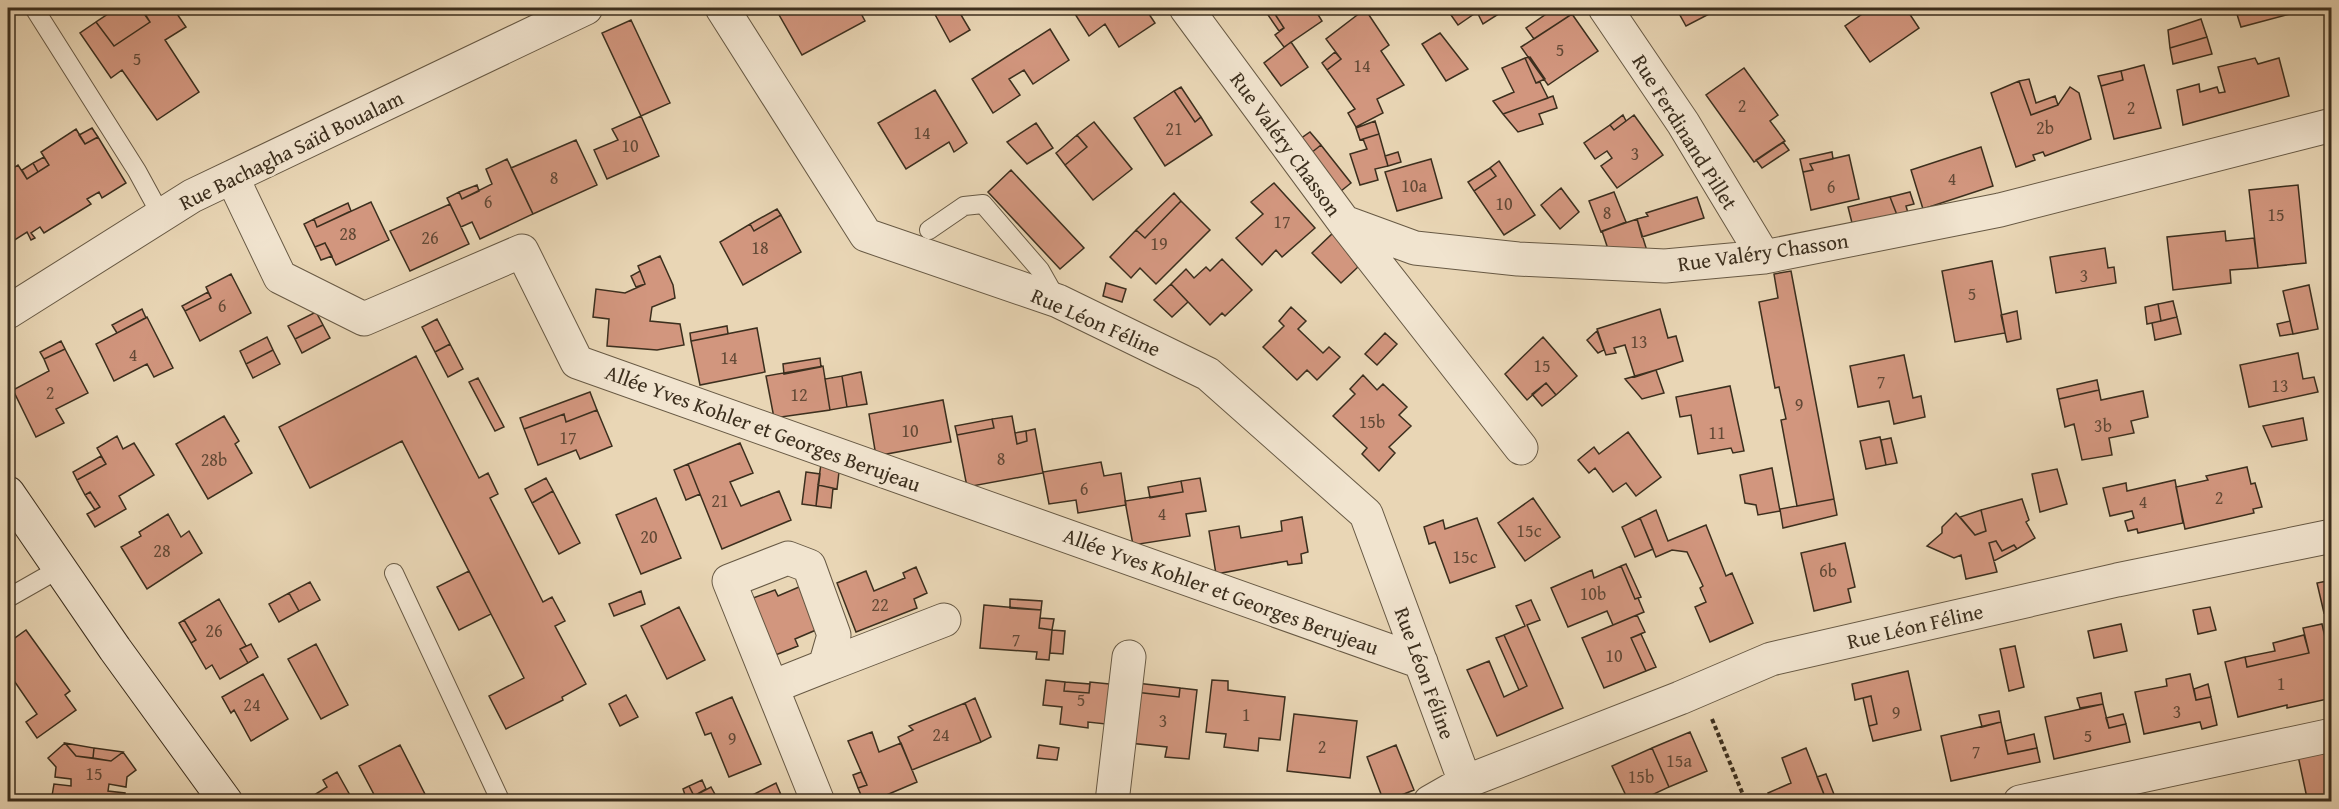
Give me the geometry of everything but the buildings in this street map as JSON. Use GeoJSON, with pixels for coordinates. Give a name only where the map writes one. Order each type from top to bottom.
{"type":"FeatureCollection","features":[{"type":"Feature","properties":{"kind":"street","name":"Rue Bachagha Saïd Boualam"},"geometry":{"type":"LineString","coordinates":[[8,312],[192,196],[586,8]]}},
{"type":"Feature","properties":{"kind":"street","name":"Rue Léon Féline"},"geometry":{"type":"LineString","coordinates":[[722,8],[866,235],[1058,301],[1208,374],[1366,514],[1465,782],[1700,690],[1771,659],[2117,580],[2331,536]]}},
{"type":"Feature","properties":{"kind":"street","name":"Rue Valéry Chasson"},"geometry":{"type":"LineString","coordinates":[[1186,8],[1344,222],[1415,248],[1518,259],[1665,266],[1764,256],[2000,210],[2331,125]]}},
{"type":"Feature","properties":{"kind":"street","name":"Rue Ferdinand Pillet"},"geometry":{"type":"LineString","coordinates":[[1605,8],[1683,123],[1764,256]]}},
{"type":"Feature","properties":{"kind":"street","name":"Allée Yves Kohler et Georges Berujeau"},"geometry":{"type":"LineString","coordinates":[[232,177],[280,277],[364,320],[522,251],[577,362],[1421,662]]}},
{"type":"Feature","properties":{"kind":"street"},"geometry":{"type":"LineString","coordinates":[[1344,222],[1521,448]]}},
{"type":"Feature","properties":{"kind":"street"},"geometry":{"type":"LineString","coordinates":[[8,493],[226,801]]}},
{"type":"Feature","properties":{"kind":"street"},"geometry":{"type":"LineString","coordinates":[[818,801],[729,581],[788,558],[809,566],[834,635],[825,666]]}},
{"type":"Feature","properties":{"kind":"street"},"geometry":{"type":"LineString","coordinates":[[772,687],[944,620]]}},
{"type":"Feature","properties":{"kind":"street"},"geometry":{"type":"LineString","coordinates":[[1112,801],[1129,657]]}},
{"type":"Feature","properties":{"kind":"street"},"geometry":{"type":"LineString","coordinates":[[2020,801],[2331,735]]}},
{"type":"Feature","properties":{"kind":"street"},"geometry":{"type":"LineString","coordinates":[[1430,801],[1465,782]]}},
{"type":"Feature","properties":{"kind":"lane"},"geometry":{"type":"LineString","coordinates":[[34,8],[137,171],[161,215]]}},
{"type":"Feature","properties":{"kind":"lane"},"geometry":{"type":"LineString","coordinates":[[929,230],[964,206],[983,204],[1040,270],[1058,301]]}},
{"type":"Feature","properties":{"kind":"lane"},"geometry":{"type":"LineString","coordinates":[[8,598],[60,569]]}},
{"type":"Feature","properties":{"kind":"lane"},"geometry":{"type":"LineString","coordinates":[[394,573],[501,801]]}},
{"type":"Feature","properties":{"kind":"path"},"geometry":{"type":"LineString","coordinates":[[1700,690],[1746,801]]}}]}
